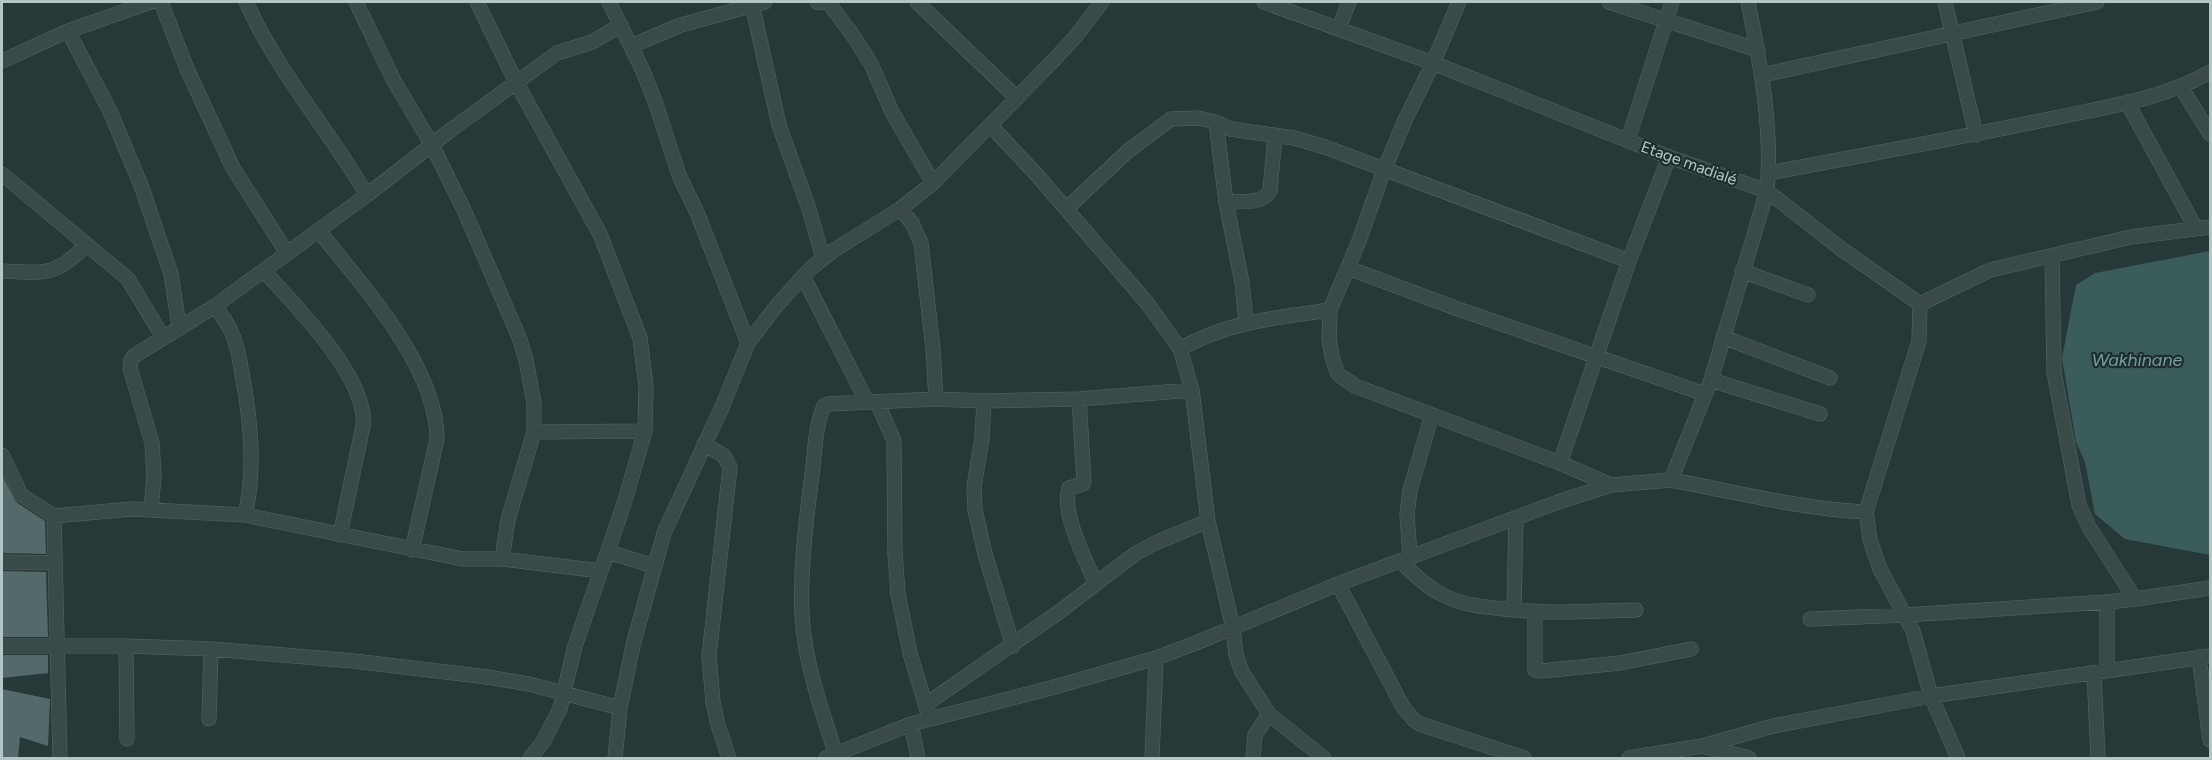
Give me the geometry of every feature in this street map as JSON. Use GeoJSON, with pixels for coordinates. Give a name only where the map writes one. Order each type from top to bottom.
{"type":"FeatureCollection","features":[{"type":"Feature","properties":{"kind":"street"},"geometry":{"type":"LineString","coordinates":[[2,60],[68,31],[151,2]]}},
{"type":"Feature","properties":{"kind":"street"},"geometry":{"type":"LineString","coordinates":[[161,2],[187,69],[233,168],[287,253]]}},
{"type":"Feature","properties":{"kind":"street"},"geometry":{"type":"LineString","coordinates":[[246,2],[273,53],[367,195]]}},
{"type":"Feature","properties":{"kind":"street"},"geometry":{"type":"LineString","coordinates":[[356,2],[394,81],[432,146],[464,210],[519,337],[526,360],[534,403],[534,432],[510,510],[502,559]]}},
{"type":"Feature","properties":{"kind":"street"},"geometry":{"type":"LineString","coordinates":[[477,2],[516,82],[590,215],[627,301],[640,338],[646,386],[645,431],[602,571],[575,646],[565,692],[553,723],[543,742],[530,759]]}},
{"type":"Feature","properties":{"kind":"street"},"geometry":{"type":"LineString","coordinates":[[609,2],[632,45],[656,104],[679,175],[698,215],[748,344]]}},
{"type":"Feature","properties":{"kind":"street"},"geometry":{"type":"LineString","coordinates":[[817,2],[831,6],[854,37],[871,64],[892,112],[933,183]]}},
{"type":"Feature","properties":{"kind":"street"},"geometry":{"type":"LineString","coordinates":[[917,2],[1017,98]]}},
{"type":"Feature","properties":{"kind":"street"},"geometry":{"type":"LineString","coordinates":[[615,759],[620,708],[633,645],[664,533],[748,344],[763,322],[803,276],[823,258],[900,209],[933,183],[991,126],[1076,36],[1102,2]]}},
{"type":"Feature","properties":{"kind":"street","name":"Etage madialé"},"geometry":{"type":"LineString","coordinates":[[1264,2],[1433,63],[1669,157],[1767,191],[1840,248],[1920,304]]}},
{"type":"Feature","properties":{"kind":"street"},"geometry":{"type":"LineString","coordinates":[[1339,28],[1348,2]]}},
{"type":"Feature","properties":{"kind":"street"},"geometry":{"type":"LineString","coordinates":[[1459,2],[1384,170],[1330,310],[1329,339],[1332,357],[1338,374],[1355,386],[1560,463],[1611,485]]}},
{"type":"Feature","properties":{"kind":"street"},"geometry":{"type":"LineString","coordinates":[[1609,2],[1758,50]]}},
{"type":"Feature","properties":{"kind":"street"},"geometry":{"type":"LineString","coordinates":[[1628,140],[1672,2]]}},
{"type":"Feature","properties":{"kind":"street"},"geometry":{"type":"LineString","coordinates":[[1671,480],[1711,380],[1767,191],[1762,75],[1748,2]]}},
{"type":"Feature","properties":{"kind":"street"},"geometry":{"type":"LineString","coordinates":[[1945,2],[1950,33],[1976,135]]}},
{"type":"Feature","properties":{"kind":"street"},"geometry":{"type":"LineString","coordinates":[[1762,75],[1950,33],[2046,7],[2097,2]]}},
{"type":"Feature","properties":{"kind":"street"},"geometry":{"type":"LineString","coordinates":[[632,45],[681,26],[759,3],[779,124],[809,209],[823,258]]}},
{"type":"Feature","properties":{"kind":"street"},"geometry":{"type":"LineString","coordinates":[[151,509],[154,476],[152,443],[130,363],[134,356],[179,326],[215,306],[264,271],[557,52],[592,42],[621,25]]}},
{"type":"Feature","properties":{"kind":"street"},"geometry":{"type":"LineString","coordinates":[[68,31],[110,111],[142,188],[171,274],[179,326]]}},
{"type":"Feature","properties":{"kind":"street"},"geometry":{"type":"LineString","coordinates":[[1768,173],[1976,135],[2127,102],[2181,87],[2211,72]]}},
{"type":"Feature","properties":{"kind":"street"},"geometry":{"type":"LineString","coordinates":[[2181,87],[2211,134]]}},
{"type":"Feature","properties":{"kind":"street"},"geometry":{"type":"LineString","coordinates":[[2127,102],[2195,227]]}},
{"type":"Feature","properties":{"kind":"street"},"geometry":{"type":"LineString","coordinates":[[1066,208],[1128,151],[1165,122],[1185,117],[1216,122],[1230,129],[1294,138],[1324,147],[1629,261]]}},
{"type":"Feature","properties":{"kind":"street"},"geometry":{"type":"LineString","coordinates":[[1216,122],[1226,202],[1242,283],[1246,322]]}},
{"type":"Feature","properties":{"kind":"street"},"geometry":{"type":"LineString","coordinates":[[991,126],[1066,208],[1148,304],[1180,349],[1192,390],[1208,521],[1233,628],[1236,655],[1242,672],[1269,714],[1324,759]]}},
{"type":"Feature","properties":{"kind":"street"},"geometry":{"type":"LineString","coordinates":[[1226,202],[1257,201],[1270,191],[1275,135]]}},
{"type":"Feature","properties":{"kind":"street"},"geometry":{"type":"LineString","coordinates":[[1560,463],[1629,261],[1669,157]]}},
{"type":"Feature","properties":{"kind":"street"},"geometry":{"type":"LineString","coordinates":[[2,174],[128,279],[163,337]]}},
{"type":"Feature","properties":{"kind":"street"},"geometry":{"type":"LineString","coordinates":[[900,209],[912,223],[921,243],[936,399]]}},
{"type":"Feature","properties":{"kind":"street"},"geometry":{"type":"LineString","coordinates":[[1958,759],[1931,696],[1913,631],[1880,568],[1870,540],[1866,512],[1919,340],[1920,304],[1990,270],[2131,237],[2211,226]]}},
{"type":"Feature","properties":{"kind":"street"},"geometry":{"type":"LineString","coordinates":[[318,230],[399,336],[424,381],[437,422],[437,439],[412,550]]}},
{"type":"Feature","properties":{"kind":"street"},"geometry":{"type":"LineString","coordinates":[[2,271],[42,273],[52,270],[74,258],[86,245]]}},
{"type":"Feature","properties":{"kind":"street"},"geometry":{"type":"LineString","coordinates":[[2052,257],[2054,372],[2079,505],[2089,527],[2135,599]]}},
{"type":"Feature","properties":{"kind":"street"},"geometry":{"type":"LineString","coordinates":[[1348,268],[1458,309],[1705,394]]}},
{"type":"Feature","properties":{"kind":"street"},"geometry":{"type":"LineString","coordinates":[[264,271],[316,328],[348,375],[363,408],[363,426],[340,535]]}},
{"type":"Feature","properties":{"kind":"street"},"geometry":{"type":"LineString","coordinates":[[1742,271],[1808,295]]}},
{"type":"Feature","properties":{"kind":"street"},"geometry":{"type":"LineString","coordinates":[[803,276],[894,441],[895,553],[898,594],[910,653],[928,712]]}},
{"type":"Feature","properties":{"kind":"street"},"geometry":{"type":"LineString","coordinates":[[215,306],[231,330],[237,348],[248,409],[252,473],[245,515]]}},
{"type":"Feature","properties":{"kind":"street"},"geometry":{"type":"LineString","coordinates":[[1180,349],[1202,337],[1246,322],[1330,310]]}},
{"type":"Feature","properties":{"kind":"street"},"geometry":{"type":"LineString","coordinates":[[1723,337],[1830,378]]}},
{"type":"Feature","properties":{"kind":"street"},"geometry":{"type":"LineString","coordinates":[[1711,380],[1820,414]]}},
{"type":"Feature","properties":{"kind":"street"},"geometry":{"type":"LineString","coordinates":[[1192,390],[1079,399],[984,401],[936,399],[828,404],[822,411],[811,483],[803,560],[802,600],[805,642],[831,756],[911,724],[1136,554],[1155,543],[1208,521]]}},
{"type":"Feature","properties":{"kind":"street"},"geometry":{"type":"LineString","coordinates":[[1079,399],[1084,481],[1083,484],[1069,489],[1067,498],[1081,551],[1096,584]]}},
{"type":"Feature","properties":{"kind":"street"},"geometry":{"type":"LineString","coordinates":[[984,401],[982,438],[974,487],[975,510],[985,554],[1013,646]]}},
{"type":"Feature","properties":{"kind":"street"},"geometry":{"type":"LineString","coordinates":[[1432,415],[1410,490],[1407,514],[1405,559],[1422,582],[1456,601],[1485,608],[1535,613],[1636,610]]}},
{"type":"Feature","properties":{"kind":"street"},"geometry":{"type":"LineString","coordinates":[[534,432],[645,431]]}},
{"type":"Feature","properties":{"kind":"street"},"geometry":{"type":"LineString","coordinates":[[704,444],[724,456],[730,467],[709,656],[713,702],[729,759]]}},
{"type":"Feature","properties":{"kind":"street"},"geometry":{"type":"LineString","coordinates":[[2,455],[21,495],[54,516],[151,509],[245,515],[463,559],[502,559],[602,571]]}},
{"type":"Feature","properties":{"kind":"street"},"geometry":{"type":"LineString","coordinates":[[928,712],[1051,688],[1156,658],[1338,584],[1611,485],[1671,480],[1791,504],[1836,511],[1866,512]]}},
{"type":"Feature","properties":{"kind":"street"},"geometry":{"type":"LineString","coordinates":[[54,516],[60,759]]}},
{"type":"Feature","properties":{"kind":"street"},"geometry":{"type":"LineString","coordinates":[[1514,610],[1516,518]]}},
{"type":"Feature","properties":{"kind":"street"},"geometry":{"type":"LineString","coordinates":[[608,552],[654,566]]}},
{"type":"Feature","properties":{"kind":"street"},"geometry":{"type":"LineString","coordinates":[[2,562],[54,563]]}},
{"type":"Feature","properties":{"kind":"street"},"geometry":{"type":"LineString","coordinates":[[1338,584],[1403,707],[1414,720],[1438,731],[1524,759]]}},
{"type":"Feature","properties":{"kind":"street"},"geometry":{"type":"LineString","coordinates":[[1810,619],[2107,602],[2211,588]]}},
{"type":"Feature","properties":{"kind":"street"},"geometry":{"type":"LineString","coordinates":[[2098,759],[2100,672],[2107,602]]}},
{"type":"Feature","properties":{"kind":"street"},"geometry":{"type":"LineString","coordinates":[[1535,613],[1535,670],[1620,663],[1691,649]]}},
{"type":"Feature","properties":{"kind":"street"},"geometry":{"type":"LineString","coordinates":[[2,646],[211,649],[354,661],[487,676],[565,692],[620,708]]}},
{"type":"Feature","properties":{"kind":"street"},"geometry":{"type":"LineString","coordinates":[[126,646],[127,739]]}},
{"type":"Feature","properties":{"kind":"street"},"geometry":{"type":"LineString","coordinates":[[209,719],[211,649]]}},
{"type":"Feature","properties":{"kind":"street"},"geometry":{"type":"LineString","coordinates":[[1629,759],[1702,746],[1773,726],[1931,696],[2205,656],[2211,740]]}},
{"type":"Feature","properties":{"kind":"street"},"geometry":{"type":"LineString","coordinates":[[1152,759],[1156,658]]}},
{"type":"Feature","properties":{"kind":"street"},"geometry":{"type":"LineString","coordinates":[[1253,759],[1256,735],[1269,714]]}},
{"type":"Feature","properties":{"kind":"street"},"geometry":{"type":"LineString","coordinates":[[911,724],[918,759]]}},
{"type":"Feature","properties":{"kind":"street"},"geometry":{"type":"LineString","coordinates":[[1702,746],[1729,756],[1749,759]]}},
{"type":"Feature","properties":{"kind":"water","name":"Wakhinane"},"geometry":{"type":"Polygon","coordinates":[[[2210,251],[2210,555],[2125,539],[2095,514],[2085,462],[2076,442],[2062,358],[2076,285],[2095,273],[2210,251]]]}},
{"type":"Feature","properties":{"kind":"building"},"geometry":{"type":"Polygon","coordinates":[[[2,475],[16,502],[45,521],[46,554],[2,553],[2,475]]]}},
{"type":"Feature","properties":{"kind":"building"},"geometry":{"type":"Polygon","coordinates":[[[2,571],[46,572],[48,637],[2,637],[2,571]]]}},
{"type":"Feature","properties":{"kind":"building"},"geometry":{"type":"Polygon","coordinates":[[[2,655],[48,655],[48,673],[2,678],[2,655]]]}},
{"type":"Feature","properties":{"kind":"building"},"geometry":{"type":"Polygon","coordinates":[[[2,689],[50,699],[48,746],[20,737],[18,759],[2,759],[2,689]]]}}]}
